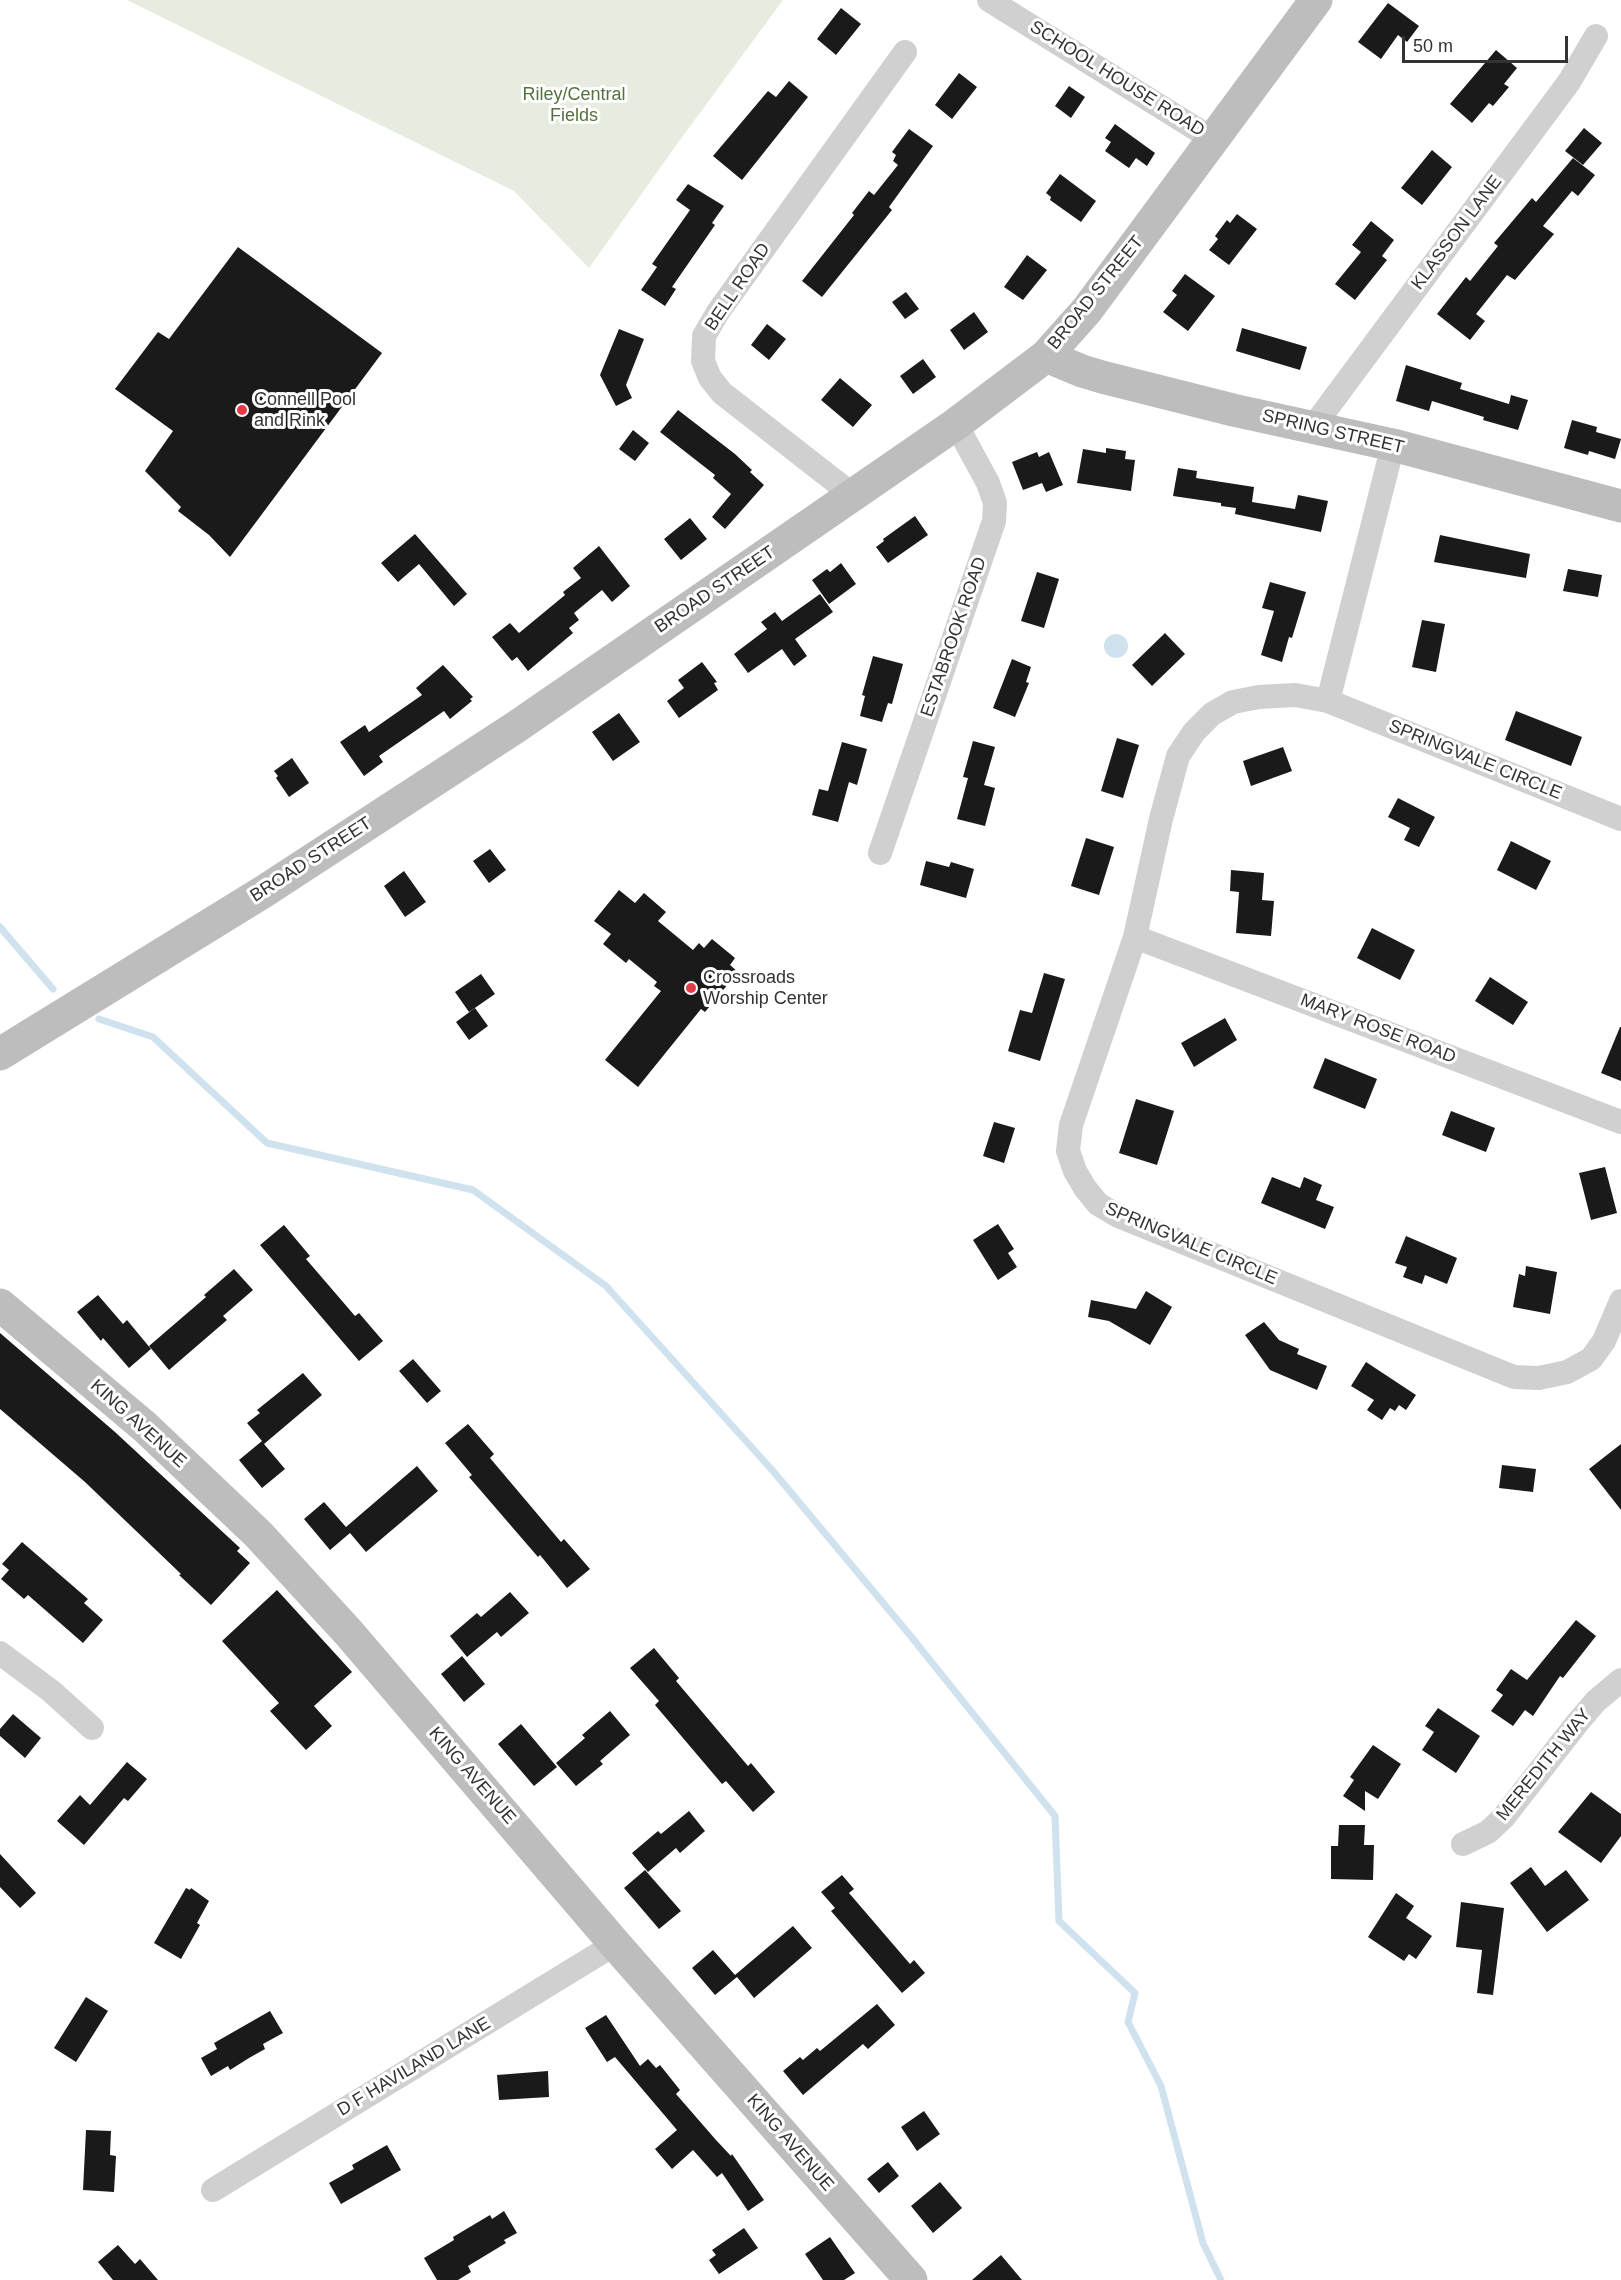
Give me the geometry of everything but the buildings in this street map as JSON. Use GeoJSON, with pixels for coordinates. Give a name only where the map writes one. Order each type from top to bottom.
{"type":"FeatureCollection","features":[{"type":"Feature","properties":{"kind":"street","name":"SCHOOL HOUSE ROAD"},"geometry":{"type":"LineString","coordinates":[[989,0],[1214,140]]}},
{"type":"Feature","properties":{"kind":"street","name":"BROAD STREET"},"geometry":{"type":"LineString","coordinates":[[0,1054],[263,892],[516,727],[956,424],[1046,356],[1087,310],[1316,0]]}},
{"type":"Feature","properties":{"kind":"street","name":"KLASSON LANE"},"geometry":{"type":"LineString","coordinates":[[1313,428],[1569,82],[1596,36]]}},
{"type":"Feature","properties":{"kind":"street","name":"BELL ROAD"},"geometry":{"type":"LineString","coordinates":[[854,495],[722,393],[710,378],[703,361],[704,336],[718,312],[905,52]]}},
{"type":"Feature","properties":{"kind":"street","name":"SPRING STREET"},"geometry":{"type":"LineString","coordinates":[[1046,356],[1082,371],[1233,410],[1393,445],[1621,506]]}},
{"type":"Feature","properties":{"kind":"street","name":"ESTABROOK ROAD"},"geometry":{"type":"LineString","coordinates":[[880,853],[994,521],[995,503],[988,483],[956,424]]}},
{"type":"Feature","properties":{"kind":"street"},"geometry":{"type":"LineString","coordinates":[[1328,702],[1393,445]]}},
{"type":"Feature","properties":{"kind":"street","name":"SPRINGVALE CIRCLE"},"geometry":{"type":"LineString","coordinates":[[1621,819],[1328,702],[1295,695],[1233,702],[1212,714],[1194,732],[1178,756],[1161,819],[1135,937],[1071,1125],[1068,1150],[1075,1171],[1085,1188],[1098,1204],[1118,1216],[1514,1377],[1539,1378],[1567,1372],[1591,1359],[1604,1341],[1621,1301]]}},
{"type":"Feature","properties":{"kind":"street","name":"MARY ROSE ROAD"},"geometry":{"type":"LineString","coordinates":[[1135,937],[1621,1122]]}},
{"type":"Feature","properties":{"kind":"street","name":"KING AVENUE"},"geometry":{"type":"LineString","coordinates":[[0,1305],[145,1427],[258,1534],[356,1641],[902,2277]]}},
{"type":"Feature","properties":{"kind":"street"},"geometry":{"type":"LineString","coordinates":[[0,1653],[51,1691],[92,1728]]}},
{"type":"Feature","properties":{"kind":"street","name":"MEREDITH WAY"},"geometry":{"type":"LineString","coordinates":[[1463,1844],[1488,1832],[1503,1818],[1578,1722],[1596,1701],[1621,1680]]}},
{"type":"Feature","properties":{"kind":"street","name":"D F HAVILAND LANE"},"geometry":{"type":"LineString","coordinates":[[213,2190],[615,1944]]}},
{"type":"Feature","properties":{"kind":"green space","name":"Riley/Central Fields"},"geometry":{"type":"Polygon","coordinates":[[[127,0],[783,0],[589,268],[514,191],[127,0]]]}},
{"type":"Feature","properties":{"kind":"water"},"geometry":{"type":"Polygon","coordinates":[[[1116,634],[1121,635],[1127,641],[1127,651],[1121,657],[1116,658],[1111,657],[1105,651],[1104,646],[1105,641],[1111,635],[1116,634]]]}},
{"type":"Feature","properties":{"kind":"waterway"},"geometry":{"type":"LineString","coordinates":[[0,927],[53,989]]}},
{"type":"Feature","properties":{"kind":"waterway"},"geometry":{"type":"LineString","coordinates":[[99,1019],[153,1037],[267,1143],[473,1190],[606,1286],[773,1471],[909,1634],[1055,1816],[1059,1921],[1135,1993],[1128,2022],[1161,2086],[1203,2243],[1221,2280]]}},
{"type":"Feature","properties":{"kind":"place","name":"Connell Pool and Rink"},"geometry":{"type":"Point","coordinates":[242,410]}},
{"type":"Feature","properties":{"kind":"place","name":"Crossroads Worship Center"},"geometry":{"type":"Point","coordinates":[691,988]}}]}
